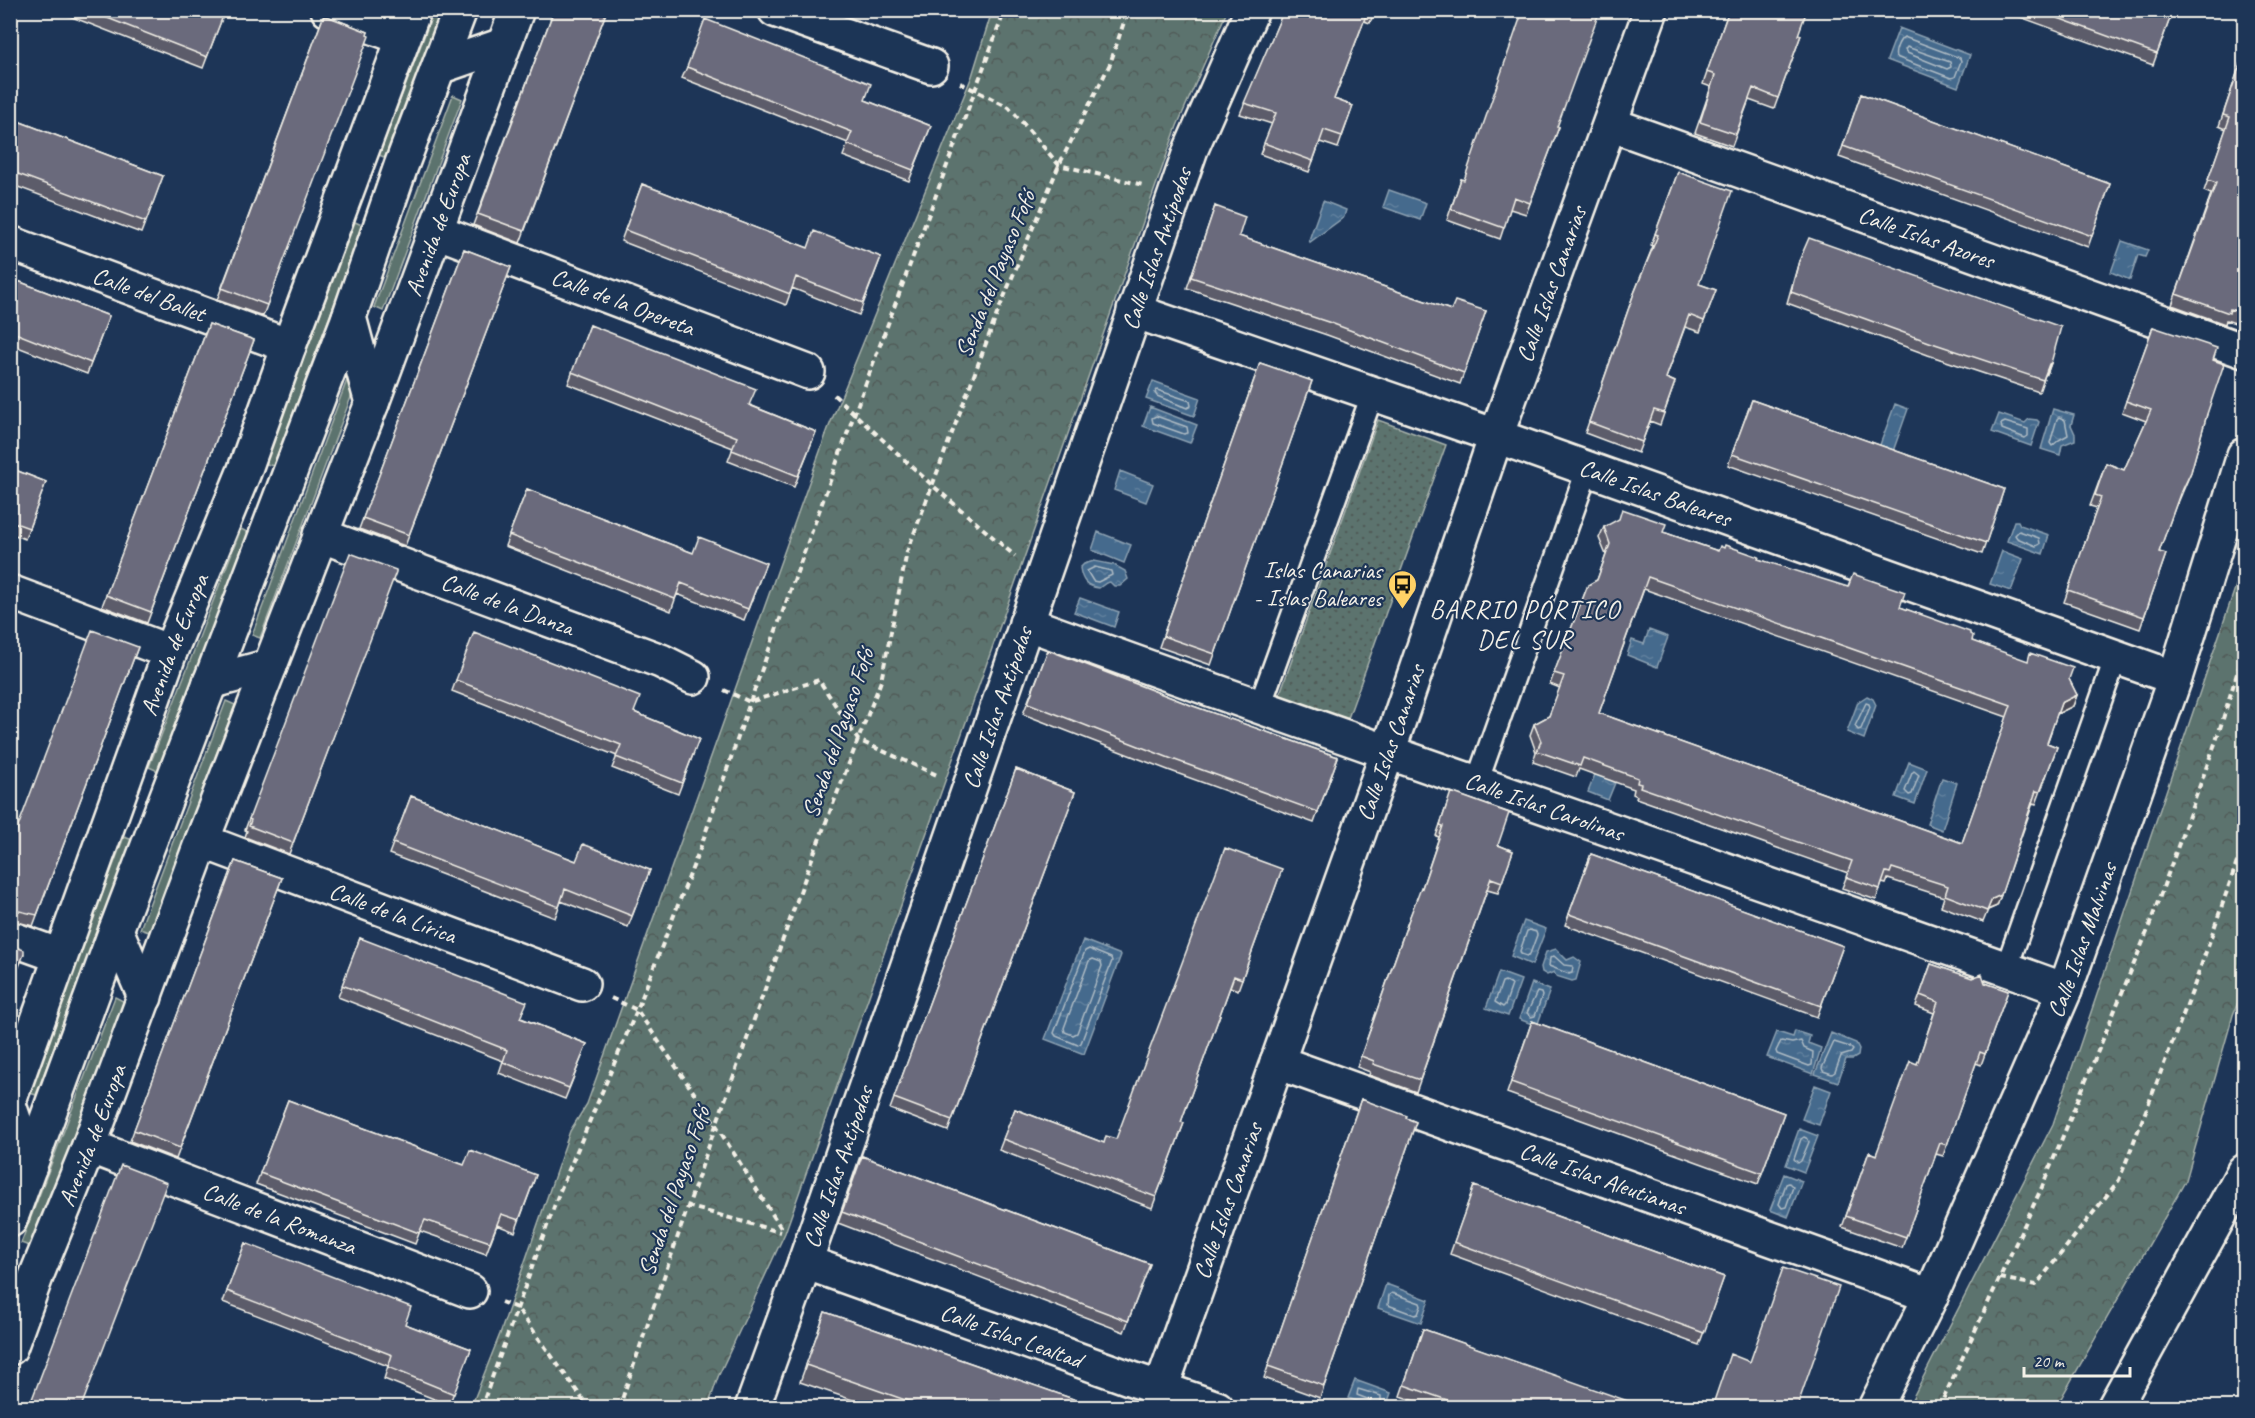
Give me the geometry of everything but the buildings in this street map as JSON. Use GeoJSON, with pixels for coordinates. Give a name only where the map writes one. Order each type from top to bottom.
{"type":"FeatureCollection","features":[{"type":"Feature","properties":{"kind":"main road"},"geometry":{"type":"LineString","coordinates":[[328,10],[409,25]]}},
{"type":"Feature","properties":{"kind":"main road","name":"Avenida de Europa"},"geometry":{"type":"LineString","coordinates":[[10,1220],[166,795],[348,317],[401,166],[460,10]]}},
{"type":"Feature","properties":{"kind":"main road","name":"Avenida de Europa"},"geometry":{"type":"LineString","coordinates":[[10,1348],[24,1282],[89,1146],[202,841],[372,403],[517,10]]}},
{"type":"Feature","properties":{"kind":"main road"},"geometry":{"type":"LineString","coordinates":[[775,10],[931,66]]}},
{"type":"Feature","properties":{"kind":"main road","name":"Calle Islas Antípodas"},"geometry":{"type":"LineString","coordinates":[[752,1407],[805,1262],[1191,149],[1252,10]]}},
{"type":"Feature","properties":{"kind":"main road","name":"Calle Islas Canarias"},"geometry":{"type":"LineString","coordinates":[[1158,1398],[1496,436],[1650,10]]}},
{"type":"Feature","properties":{"kind":"main road","name":"Avenida de Europa"},"geometry":{"type":"LineString","coordinates":[[10,1098],[170,652],[244,472],[409,25]]}},
{"type":"Feature","properties":{"kind":"main road"},"geometry":{"type":"LineString","coordinates":[[439,67],[503,45]]}},
{"type":"Feature","properties":{"kind":"main road","name":"Calle Islas Azores"},"geometry":{"type":"LineString","coordinates":[[1610,124],[2244,351]]}},
{"type":"Feature","properties":{"kind":"main road"},"geometry":{"type":"LineString","coordinates":[[345,196],[401,166]]}},
{"type":"Feature","properties":{"kind":"main road","name":"Calle de la Opereta"},"geometry":{"type":"LineString","coordinates":[[436,231],[808,372]]}},
{"type":"Feature","properties":{"kind":"main road","name":"Calle del Ballet"},"geometry":{"type":"LineString","coordinates":[[10,243],[289,346]]}},
{"type":"Feature","properties":{"kind":"main road","name":"Calle Islas Baleares"},"geometry":{"type":"LineString","coordinates":[[1134,311],[1588,468],[2175,678]]}},
{"type":"Feature","properties":{"kind":"main road"},"geometry":{"type":"LineString","coordinates":[[348,317],[372,403]]}},
{"type":"Feature","properties":{"kind":"main road","name":"Calle Islas Malvinas"},"geometry":{"type":"LineString","coordinates":[[1875,1407],[1931,1296],[2065,990],[2175,678],[2244,455]]}},
{"type":"Feature","properties":{"kind":"main road"},"geometry":{"type":"LineString","coordinates":[[244,472],[266,537]]}},
{"type":"Feature","properties":{"kind":"main road","name":"Calle de la Danza"},"geometry":{"type":"LineString","coordinates":[[320,535],[661,661],[693,677]]}},
{"type":"Feature","properties":{"kind":"main road"},"geometry":{"type":"LineString","coordinates":[[10,592],[170,652]]}},
{"type":"Feature","properties":{"kind":"main road","name":"Calle Islas Carolinas"},"geometry":{"type":"LineString","coordinates":[[1026,623],[1259,708],[1477,782],[2065,990]]}},
{"type":"Feature","properties":{"kind":"main road","name":"Avenida de Europa"},"geometry":{"type":"LineString","coordinates":[[210,682],[270,666]]}},
{"type":"Feature","properties":{"kind":"main road"},"geometry":{"type":"LineString","coordinates":[[110,820],[166,795]]}},
{"type":"Feature","properties":{"kind":"main road","name":"Calle de la Lírica"},"geometry":{"type":"LineString","coordinates":[[202,841],[582,984]]}},
{"type":"Feature","properties":{"kind":"main road"},"geometry":{"type":"LineString","coordinates":[[116,930],[145,997]]}},
{"type":"Feature","properties":{"kind":"main road"},"geometry":{"type":"LineString","coordinates":[[10,938],[60,956]]}},
{"type":"Feature","properties":{"kind":"main road","name":"Calle Islas Aleutianas"},"geometry":{"type":"LineString","coordinates":[[1276,1062],[1931,1296]]}},
{"type":"Feature","properties":{"kind":"main road","name":"Avenida de Europa"},"geometry":{"type":"LineString","coordinates":[[10,1108],[30,1166]]}},
{"type":"Feature","properties":{"kind":"main road","name":"Calle de la Romanza"},"geometry":{"type":"LineString","coordinates":[[89,1146],[470,1291]]}},
{"type":"Feature","properties":{"kind":"main road"},"geometry":{"type":"LineString","coordinates":[[2114,1407],[2244,1171]]}},
{"type":"Feature","properties":{"kind":"main road","name":"Calle Islas Lealtad"},"geometry":{"type":"LineString","coordinates":[[805,1262],[1158,1398],[1217,1407]]}},
{"type":"Feature","properties":{"kind":"lane"},"geometry":{"type":"LineString","coordinates":[[1259,708],[1373,393]]}},
{"type":"Feature","properties":{"kind":"lane"},"geometry":{"type":"LineString","coordinates":[[1477,782],[1588,468]]}},
{"type":"Feature","properties":{"kind":"lane"},"geometry":{"type":"LineString","coordinates":[[2006,969],[2116,657]]}},
{"type":"Feature","properties":{"kind":"path"},"geometry":{"type":"LineString","coordinates":[[481,1407],[559,1193],[637,1010],[701,846],[750,702],[855,412],[1005,10]]}},
{"type":"Feature","properties":{"kind":"path","name":"Senda del Payaso Fofó"},"geometry":{"type":"LineString","coordinates":[[619,1407],[687,1206],[814,853],[881,681],[907,552],[999,309],[1059,165],[1110,64],[1128,10]]}},
{"type":"Feature","properties":{"kind":"path"},"geometry":{"type":"LineString","coordinates":[[974,90],[1009,106],[1059,165],[1176,193]]}},
{"type":"Feature","properties":{"kind":"path"},"geometry":{"type":"LineString","coordinates":[[855,412],[932,485],[1021,561],[1045,568]]}},
{"type":"Feature","properties":{"kind":"path"},"geometry":{"type":"LineString","coordinates":[[1939,1407],[2042,1187],[2147,932],[2217,738],[2244,651]]}},
{"type":"Feature","properties":{"kind":"path"},"geometry":{"type":"LineString","coordinates":[[693,677],[750,702],[819,680],[858,740],[945,778],[973,777]]}},
{"type":"Feature","properties":{"kind":"path"},"geometry":{"type":"LineString","coordinates":[[2000,1278],[2036,1285],[2119,1180],[2193,989],[2244,842]]}},
{"type":"Feature","properties":{"kind":"path"},"geometry":{"type":"LineString","coordinates":[[582,984],[637,1010],[716,1125],[785,1233],[687,1206]]}},
{"type":"Feature","properties":{"kind":"path"},"geometry":{"type":"LineString","coordinates":[[470,1291],[517,1308],[589,1407]]}},
{"type":"Feature","properties":{"kind":"green space"},"geometry":{"type":"Polygon","coordinates":[[[434,11],[445,11],[389,159],[379,155],[434,11]]]}},
{"type":"Feature","properties":{"kind":"green space"},"geometry":{"type":"Polygon","coordinates":[[[992,11],[1227,11],[1177,126],[785,1233],[718,1377],[708,1407],[471,1407],[500,1334],[570,1131],[587,1104],[828,429],[972,76],[992,11]]]}},
{"type":"Feature","properties":{"kind":"green space"},"geometry":{"type":"Polygon","coordinates":[[[453,95],[462,99],[383,311],[374,307],[453,95]]]}},
{"type":"Feature","properties":{"kind":"green space"},"geometry":{"type":"Polygon","coordinates":[[[355,222],[364,226],[273,466],[264,463],[355,222]]]}},
{"type":"Feature","properties":{"kind":"green space"},"geometry":{"type":"Polygon","coordinates":[[[347,380],[356,384],[260,638],[252,635],[347,380]]]}},
{"type":"Feature","properties":{"kind":"green space"},"geometry":{"type":"Polygon","coordinates":[[[1378,420],[1446,445],[1347,721],[1279,696],[1378,420]]]}},
{"type":"Feature","properties":{"kind":"green space"},"geometry":{"type":"Polygon","coordinates":[[[241,529],[249,533],[158,771],[149,767],[241,529]]]}},
{"type":"Feature","properties":{"kind":"green space"},"geometry":{"type":"Polygon","coordinates":[[[2244,562],[2244,987],[2233,1015],[2186,1180],[2056,1407],[1908,1407],[2053,1124],[2244,562]]]}},
{"type":"Feature","properties":{"kind":"green space"},"geometry":{"type":"Polygon","coordinates":[[[226,701],[235,705],[149,932],[140,929],[226,701]]]}},
{"type":"Feature","properties":{"kind":"green space"},"geometry":{"type":"Polygon","coordinates":[[[124,837],[133,840],[36,1095],[27,1092],[124,837]]]}},
{"type":"Feature","properties":{"kind":"green space"},"geometry":{"type":"Polygon","coordinates":[[[115,997],[125,1002],[32,1247],[21,1243],[115,997]]]}},
{"type":"Feature","properties":{"kind":"water"},"geometry":{"type":"Polygon","coordinates":[[[1899,28],[1970,55],[1958,87],[1887,60],[1899,28]]]}},
{"type":"Feature","properties":{"kind":"water"},"geometry":{"type":"Polygon","coordinates":[[[1389,190],[1426,203],[1420,220],[1383,207],[1389,190]]]}},
{"type":"Feature","properties":{"kind":"water"},"geometry":{"type":"Polygon","coordinates":[[[1323,201],[1346,210],[1344,217],[1310,242],[1309,240],[1323,201]]]}},
{"type":"Feature","properties":{"kind":"water"},"geometry":{"type":"Polygon","coordinates":[[[2122,241],[2148,250],[2145,257],[2138,255],[2130,280],[2111,272],[2122,241]]]}},
{"type":"Feature","properties":{"kind":"water"},"geometry":{"type":"Polygon","coordinates":[[[1153,381],[1200,398],[1194,416],[1146,399],[1153,381]]]}},
{"type":"Feature","properties":{"kind":"water"},"geometry":{"type":"Polygon","coordinates":[[[1895,404],[1908,409],[1891,457],[1877,453],[1895,404]]]}},
{"type":"Feature","properties":{"kind":"water"},"geometry":{"type":"Polygon","coordinates":[[[1150,407],[1197,425],[1190,443],[1143,426],[1150,407]]]}},
{"type":"Feature","properties":{"kind":"water"},"geometry":{"type":"Polygon","coordinates":[[[2053,409],[2074,415],[2071,425],[2075,440],[2062,445],[2060,455],[2041,449],[2053,409]]]}},
{"type":"Feature","properties":{"kind":"water"},"geometry":{"type":"Polygon","coordinates":[[[1999,414],[2025,423],[2029,419],[2039,422],[2031,446],[1992,432],[1999,414]]]}},
{"type":"Feature","properties":{"kind":"water"},"geometry":{"type":"Polygon","coordinates":[[[1120,471],[1153,484],[1146,502],[1114,490],[1120,471]]]}},
{"type":"Feature","properties":{"kind":"water"},"geometry":{"type":"Polygon","coordinates":[[[2014,521],[2049,535],[2043,554],[2007,541],[2014,521]]]}},
{"type":"Feature","properties":{"kind":"water"},"geometry":{"type":"Polygon","coordinates":[[[1098,532],[1131,545],[1124,563],[1092,550],[1098,532]]]}},
{"type":"Feature","properties":{"kind":"water"},"geometry":{"type":"Polygon","coordinates":[[[2002,551],[2023,559],[2011,591],[1990,584],[2002,551]]]}},
{"type":"Feature","properties":{"kind":"water"},"geometry":{"type":"Polygon","coordinates":[[[1094,561],[1114,565],[1125,571],[1128,579],[1120,586],[1114,586],[1110,582],[1099,588],[1091,586],[1083,580],[1080,568],[1094,561]]]}},
{"type":"Feature","properties":{"kind":"water"},"geometry":{"type":"Polygon","coordinates":[[[1080,598],[1119,612],[1114,627],[1074,612],[1080,598]]]}},
{"type":"Feature","properties":{"kind":"water"},"geometry":{"type":"Polygon","coordinates":[[[1649,630],[1668,637],[1657,667],[1627,655],[1632,640],[1644,644],[1649,630]]]}},
{"type":"Feature","properties":{"kind":"water"},"geometry":{"type":"Polygon","coordinates":[[[1867,696],[1873,699],[1876,705],[1864,739],[1847,732],[1858,702],[1867,696]]]}},
{"type":"Feature","properties":{"kind":"water"},"geometry":{"type":"Polygon","coordinates":[[[1604,752],[1624,761],[1608,800],[1588,792],[1604,752]]]}},
{"type":"Feature","properties":{"kind":"water"},"geometry":{"type":"Polygon","coordinates":[[[1909,762],[1927,769],[1915,804],[1896,797],[1909,762]]]}},
{"type":"Feature","properties":{"kind":"water"},"geometry":{"type":"Polygon","coordinates":[[[1942,778],[1957,783],[1942,830],[1927,824],[1942,778]]]}},
{"type":"Feature","properties":{"kind":"water"},"geometry":{"type":"Polygon","coordinates":[[[1524,921],[1546,929],[1532,965],[1511,956],[1524,921]]]}},
{"type":"Feature","properties":{"kind":"water"},"geometry":{"type":"Polygon","coordinates":[[[1083,940],[1121,955],[1084,1054],[1045,1039],[1083,940]]]}},
{"type":"Feature","properties":{"kind":"water"},"geometry":{"type":"Polygon","coordinates":[[[1556,949],[1567,960],[1574,957],[1581,962],[1576,980],[1556,976],[1554,972],[1547,975],[1542,972],[1541,967],[1546,952],[1556,949]]]}},
{"type":"Feature","properties":{"kind":"water"},"geometry":{"type":"Polygon","coordinates":[[[1499,972],[1521,980],[1508,1016],[1486,1008],[1499,972]]]}},
{"type":"Feature","properties":{"kind":"water"},"geometry":{"type":"Polygon","coordinates":[[[1532,983],[1550,990],[1537,1026],[1519,1019],[1532,983]]]}},
{"type":"Feature","properties":{"kind":"water"},"geometry":{"type":"Polygon","coordinates":[[[1795,1031],[1810,1036],[1808,1043],[1821,1048],[1813,1074],[1767,1057],[1777,1032],[1793,1037],[1795,1031]]]}},
{"type":"Feature","properties":{"kind":"water"},"geometry":{"type":"Polygon","coordinates":[[[1831,1033],[1856,1043],[1859,1049],[1858,1056],[1846,1059],[1838,1082],[1815,1074],[1831,1033]]]}},
{"type":"Feature","properties":{"kind":"water"},"geometry":{"type":"Polygon","coordinates":[[[1815,1085],[1831,1091],[1819,1125],[1802,1119],[1815,1085]]]}},
{"type":"Feature","properties":{"kind":"water"},"geometry":{"type":"Polygon","coordinates":[[[1799,1129],[1818,1136],[1804,1172],[1786,1165],[1799,1129]]]}},
{"type":"Feature","properties":{"kind":"water"},"geometry":{"type":"Polygon","coordinates":[[[1784,1174],[1802,1181],[1788,1217],[1770,1210],[1784,1174]]]}},
{"type":"Feature","properties":{"kind":"water"},"geometry":{"type":"Polygon","coordinates":[[[1386,1284],[1429,1300],[1421,1323],[1378,1308],[1386,1284]]]}},
{"type":"Feature","properties":{"kind":"water"},"geometry":{"type":"Polygon","coordinates":[[[1355,1380],[1391,1393],[1386,1407],[1374,1407],[1348,1398],[1355,1380]]]}},
{"type":"Feature","properties":{"kind":"place","name":"Islas Canarias - Islas Baleares"},"geometry":{"type":"Point","coordinates":[1403,610]}},
{"type":"Feature","properties":{"kind":"district","name":"BARRIO PÓRTICO DEL SUR"},"geometry":{"type":"Point","coordinates":[1525,624]}}]}
